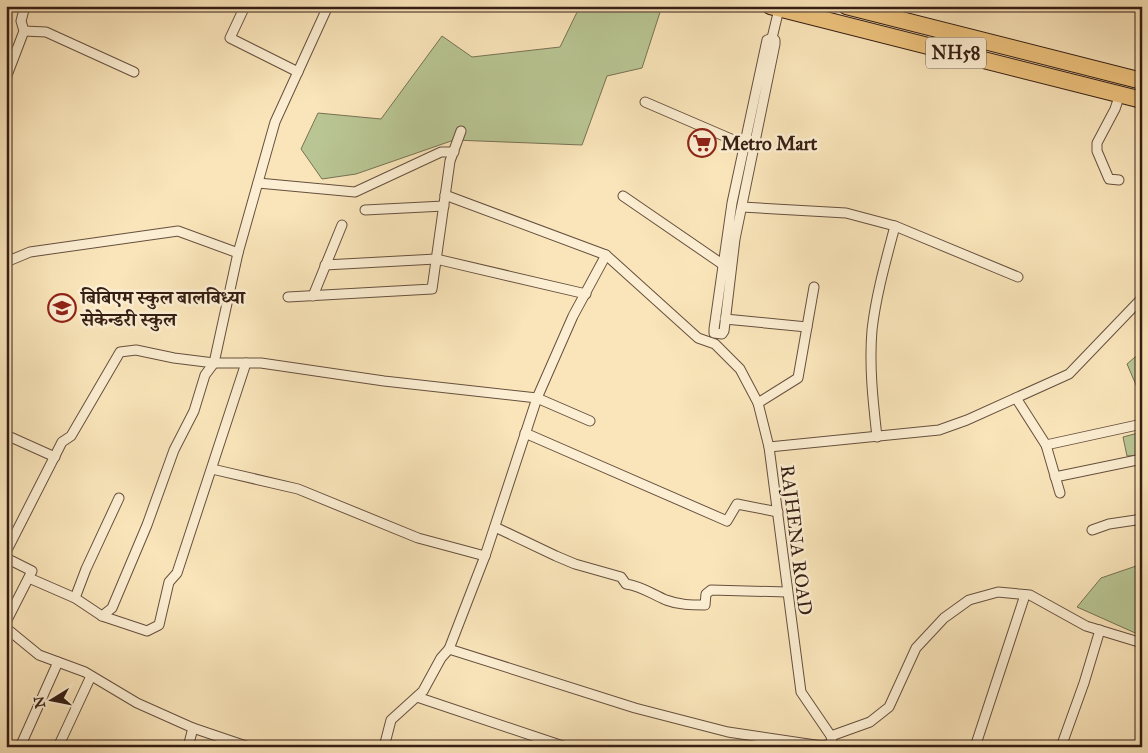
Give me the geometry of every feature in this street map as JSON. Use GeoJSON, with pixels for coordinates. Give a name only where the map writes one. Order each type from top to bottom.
{"type":"FeatureCollection","features":[{"type":"Feature","properties":{"kind":"highway","name":"NH58"},"geometry":{"type":"LineString","coordinates":[[846,6],[1142,81]]}},
{"type":"Feature","properties":{"kind":"highway","name":"NH58"},"geometry":{"type":"LineString","coordinates":[[775,8],[1142,100]]}},
{"type":"Feature","properties":{"kind":"street"},"geometry":{"type":"LineString","coordinates":[[6,78],[8,63],[24,31],[21,22],[26,6]]}},
{"type":"Feature","properties":{"kind":"street"},"geometry":{"type":"LineString","coordinates":[[245,6],[230,38],[298,72]]}},
{"type":"Feature","properties":{"kind":"street"},"geometry":{"type":"LineString","coordinates":[[102,616],[112,608],[147,525],[174,450],[194,411],[205,376],[214,364],[238,253],[275,122],[328,6]]}},
{"type":"Feature","properties":{"kind":"street"},"geometry":{"type":"LineString","coordinates":[[715,344],[718,332],[722,264],[742,206],[751,135],[771,41],[775,8]]}},
{"type":"Feature","properties":{"kind":"street"},"geometry":{"type":"LineString","coordinates":[[24,31],[46,32],[134,72]]}},
{"type":"Feature","properties":{"kind":"street"},"geometry":{"type":"LineString","coordinates":[[1119,180],[1109,179],[1097,151],[1097,143],[1120,94]]}},
{"type":"Feature","properties":{"kind":"street"},"geometry":{"type":"LineString","coordinates":[[645,102],[745,145]]}},
{"type":"Feature","properties":{"kind":"street"},"geometry":{"type":"LineString","coordinates":[[288,297],[432,289],[450,161],[461,131]]}},
{"type":"Feature","properties":{"kind":"street"},"geometry":{"type":"LineString","coordinates":[[718,332],[725,320],[730,238],[745,145],[751,135]]}},
{"type":"Feature","properties":{"kind":"street"},"geometry":{"type":"LineString","coordinates":[[258,183],[355,192],[441,152],[454,152]]}},
{"type":"Feature","properties":{"kind":"street"},"geometry":{"type":"LineString","coordinates":[[384,747],[391,720],[423,691],[449,649],[485,556],[537,398],[573,316],[606,255],[445,195]]}},
{"type":"Feature","properties":{"kind":"street"},"geometry":{"type":"LineString","coordinates":[[623,196],[722,264]]}},
{"type":"Feature","properties":{"kind":"street"},"geometry":{"type":"LineString","coordinates":[[365,210],[444,206]]}},
{"type":"Feature","properties":{"kind":"street"},"geometry":{"type":"LineString","coordinates":[[742,206],[846,213],[896,226],[1018,277]]}},
{"type":"Feature","properties":{"kind":"street"},"geometry":{"type":"LineString","coordinates":[[313,296],[342,225]]}},
{"type":"Feature","properties":{"kind":"street"},"geometry":{"type":"LineString","coordinates":[[877,437],[871,377],[872,332],[877,296],[896,226]]}},
{"type":"Feature","properties":{"kind":"street"},"geometry":{"type":"LineString","coordinates":[[6,262],[30,252],[178,231],[238,253]]}},
{"type":"Feature","properties":{"kind":"street","name":"RAJHENA ROAD"},"geometry":{"type":"LineString","coordinates":[[606,255],[698,338],[715,344],[740,369],[758,403],[769,447],[801,692],[832,742]]}},
{"type":"Feature","properties":{"kind":"street"},"geometry":{"type":"LineString","coordinates":[[325,265],[436,260],[586,294]]}},
{"type":"Feature","properties":{"kind":"street"},"geometry":{"type":"LineString","coordinates":[[758,403],[798,378],[814,287]]}},
{"type":"Feature","properties":{"kind":"street"},"geometry":{"type":"LineString","coordinates":[[769,447],[939,430],[967,420],[1069,374],[1142,298]]}},
{"type":"Feature","properties":{"kind":"street"},"geometry":{"type":"LineString","coordinates":[[725,320],[807,327]]}},
{"type":"Feature","properties":{"kind":"street"},"geometry":{"type":"LineString","coordinates":[[6,552],[62,442],[72,436],[120,352],[136,350],[214,364],[261,363],[384,381],[537,398],[590,421]]}},
{"type":"Feature","properties":{"kind":"street"},"geometry":{"type":"LineString","coordinates":[[29,578],[75,598],[102,616],[146,631],[159,625],[169,582],[177,573],[246,363]]}},
{"type":"Feature","properties":{"kind":"street"},"geometry":{"type":"LineString","coordinates":[[1016,398],[1046,445],[1060,493]]}},
{"type":"Feature","properties":{"kind":"street"},"geometry":{"type":"LineString","coordinates":[[1046,445],[1142,424]]}},
{"type":"Feature","properties":{"kind":"street"},"geometry":{"type":"LineString","coordinates":[[525,433],[727,521],[737,504],[778,512]]}},
{"type":"Feature","properties":{"kind":"street"},"geometry":{"type":"LineString","coordinates":[[6,434],[55,458]]}},
{"type":"Feature","properties":{"kind":"street"},"geometry":{"type":"LineString","coordinates":[[1055,477],[1142,459]]}},
{"type":"Feature","properties":{"kind":"street"},"geometry":{"type":"LineString","coordinates":[[212,469],[298,489],[418,538],[485,556]]}},
{"type":"Feature","properties":{"kind":"street"},"geometry":{"type":"LineString","coordinates":[[75,598],[86,569],[119,498]]}},
{"type":"Feature","properties":{"kind":"street"},"geometry":{"type":"LineString","coordinates":[[1092,530],[1109,524],[1142,518]]}},
{"type":"Feature","properties":{"kind":"street"},"geometry":{"type":"LineString","coordinates":[[495,527],[575,564],[621,577],[626,584],[634,585],[666,600],[686,605],[705,605],[706,594],[711,590],[787,592]]}},
{"type":"Feature","properties":{"kind":"street"},"geometry":{"type":"LineString","coordinates":[[6,558],[32,571],[6,622]]}},
{"type":"Feature","properties":{"kind":"street"},"geometry":{"type":"LineString","coordinates":[[449,649],[635,708],[728,732],[822,746],[870,722],[889,707],[916,648],[944,618],[969,600],[998,592],[1030,595],[1086,626],[1142,643]]}},
{"type":"Feature","properties":{"kind":"street"},"geometry":{"type":"LineString","coordinates":[[975,747],[1025,595]]}},
{"type":"Feature","properties":{"kind":"street"},"geometry":{"type":"LineString","coordinates":[[6,629],[39,655],[91,676],[137,704],[193,728],[250,747]]}},
{"type":"Feature","properties":{"kind":"street"},"geometry":{"type":"LineString","coordinates":[[1061,747],[1084,683],[1100,630]]}},
{"type":"Feature","properties":{"kind":"street"},"geometry":{"type":"LineString","coordinates":[[20,747],[58,662]]}},
{"type":"Feature","properties":{"kind":"street"},"geometry":{"type":"LineString","coordinates":[[58,747],[91,676]]}},
{"type":"Feature","properties":{"kind":"street"},"geometry":{"type":"LineString","coordinates":[[417,696],[566,747]]}},
{"type":"Feature","properties":{"kind":"street"},"geometry":{"type":"LineString","coordinates":[[188,747],[193,728]]}},
{"type":"Feature","properties":{"kind":"green space"},"geometry":{"type":"Polygon","coordinates":[[[580,6],[662,6],[642,68],[607,76],[582,145],[454,140],[356,174],[322,179],[301,149],[318,113],[381,119],[442,36],[472,57],[560,47],[580,6]]]}},
{"type":"Feature","properties":{"kind":"green space"},"geometry":{"type":"Polygon","coordinates":[[[1142,351],[1142,399],[1127,364],[1142,351]]]}},
{"type":"Feature","properties":{"kind":"green space"},"geometry":{"type":"Polygon","coordinates":[[[1142,432],[1142,455],[1127,456],[1123,437],[1142,432]]]}},
{"type":"Feature","properties":{"kind":"green space"},"geometry":{"type":"Polygon","coordinates":[[[1142,564],[1142,636],[1077,607],[1101,578],[1142,564]]]}},
{"type":"Feature","properties":{"kind":"place","name":"Metro Mart"},"geometry":{"type":"Point","coordinates":[702,143]}},
{"type":"Feature","properties":{"kind":"place","name":"बिबिएम स्कुल बालबिध्या सेकेन्डरी स्कुल"},"geometry":{"type":"Point","coordinates":[62,308]}}]}
